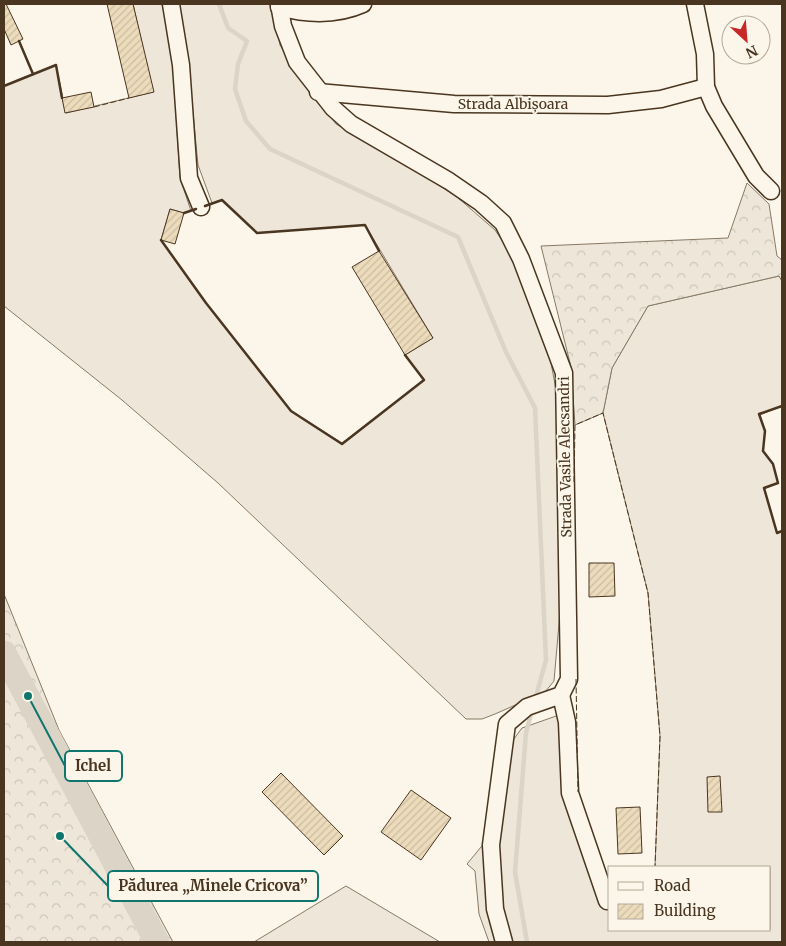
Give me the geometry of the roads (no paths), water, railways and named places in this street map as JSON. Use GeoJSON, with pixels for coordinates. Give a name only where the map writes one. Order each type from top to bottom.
{"type":"FeatureCollection","features":[{"type":"Feature","properties":{"kind":"street"},"geometry":{"type":"LineString","coordinates":[[171,4],[181,65],[189,178],[200,207]]}},
{"type":"Feature","properties":{"kind":"street"},"geometry":{"type":"LineString","coordinates":[[279,5],[295,12],[320,14],[343,11],[363,4]]}},
{"type":"Feature","properties":{"kind":"street"},"geometry":{"type":"LineString","coordinates":[[695,4],[705,54],[706,87],[714,106],[756,176],[771,191]]}},
{"type":"Feature","properties":{"kind":"street","name":"Strada Vasile Alecsandri"},"geometry":{"type":"LineString","coordinates":[[279,5],[290,46],[297,62],[318,92],[351,124],[448,181],[480,203],[503,223],[521,259],[564,373],[569,679],[561,695]]}},
{"type":"Feature","properties":{"kind":"street","name":"Strada Albișoara"},"geometry":{"type":"LineString","coordinates":[[318,92],[454,104],[608,105],[661,99],[706,87]]}},
{"type":"Feature","properties":{"kind":"street"},"geometry":{"type":"LineString","coordinates":[[504,942],[495,909],[491,845],[507,724],[527,707],[561,695],[568,722],[570,794],[607,901]]}},
{"type":"Feature","properties":{"kind":"waterway"},"geometry":{"type":"LineString","coordinates":[[219,4],[228,28],[247,41],[238,64],[235,89],[246,121],[270,149],[458,237],[506,352],[535,408],[546,660],[535,700]]}},
{"type":"Feature","properties":{"kind":"waterway"},"geometry":{"type":"LineString","coordinates":[[4,653],[157,942]]}},
{"type":"Feature","properties":{"kind":"waterway"},"geometry":{"type":"LineString","coordinates":[[527,942],[515,872],[526,733],[532,710]]}},
{"type":"Feature","properties":{"kind":"place","name":"Ichel"},"geometry":{"type":"Point","coordinates":[28,696]}},
{"type":"Feature","properties":{"kind":"place","name":"Pădurea „Minele Cricova”"},"geometry":{"type":"Point","coordinates":[60,836]}}]}
